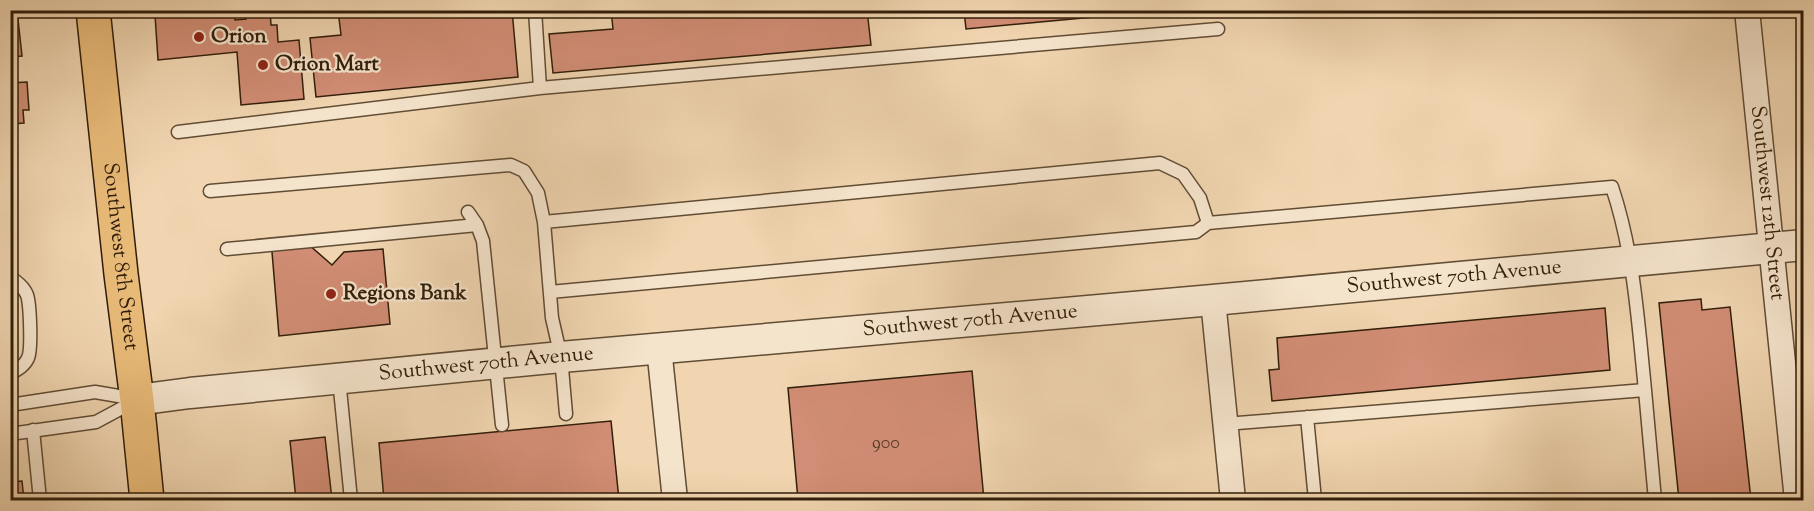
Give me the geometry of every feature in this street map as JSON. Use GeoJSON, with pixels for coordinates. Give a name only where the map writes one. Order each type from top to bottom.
{"type":"FeatureCollection","features":[{"type":"Feature","properties":{"kind":"main road","name":"Southwest 8th Street"},"geometry":{"type":"LineString","coordinates":[[93,10],[147,501]]}},
{"type":"Feature","properties":{"kind":"street","name":"Southwest 12th Street"},"geometry":{"type":"LineString","coordinates":[[1747,10],[1797,501]]}},
{"type":"Feature","properties":{"kind":"street","name":"Southwest 70th Avenue"},"geometry":{"type":"LineString","coordinates":[[137,400],[496,363],[1772,249],[1799,232]]}},
{"type":"Feature","properties":{"kind":"street"},"geometry":{"type":"LineString","coordinates":[[1213,300],[1233,501]]}},
{"type":"Feature","properties":{"kind":"street"},"geometry":{"type":"LineString","coordinates":[[659,348],[675,501]]}},
{"type":"Feature","properties":{"kind":"lane"},"geometry":{"type":"LineString","coordinates":[[536,10],[540,88]]}},
{"type":"Feature","properties":{"kind":"lane"},"geometry":{"type":"LineString","coordinates":[[178,132],[540,88],[1218,28]]}},
{"type":"Feature","properties":{"kind":"lane"},"geometry":{"type":"LineString","coordinates":[[544,222],[1160,163],[1183,174],[1200,198],[1208,223]]}},
{"type":"Feature","properties":{"kind":"lane"},"geometry":{"type":"LineString","coordinates":[[210,191],[511,165],[524,171],[538,194],[544,222],[552,318],[561,357],[566,414]]}},
{"type":"Feature","properties":{"kind":"lane"},"geometry":{"type":"LineString","coordinates":[[550,292],[1196,232],[1208,223],[1612,187],[1623,219],[1635,289],[1655,501]]}},
{"type":"Feature","properties":{"kind":"lane"},"geometry":{"type":"LineString","coordinates":[[468,212],[477,225],[483,241],[502,425]]}},
{"type":"Feature","properties":{"kind":"lane"},"geometry":{"type":"LineString","coordinates":[[227,249],[477,225]]}},
{"type":"Feature","properties":{"kind":"lane"},"geometry":{"type":"LineString","coordinates":[[10,277],[18,282],[27,296],[31,334],[29,358],[17,371],[10,374]]}},
{"type":"Feature","properties":{"kind":"lane"},"geometry":{"type":"LineString","coordinates":[[339,379],[351,501]]}},
{"type":"Feature","properties":{"kind":"lane"},"geometry":{"type":"LineString","coordinates":[[1225,424],[1645,390]]}},
{"type":"Feature","properties":{"kind":"lane"},"geometry":{"type":"LineString","coordinates":[[10,405],[95,392],[137,400]]}},
{"type":"Feature","properties":{"kind":"lane"},"geometry":{"type":"LineString","coordinates":[[10,434],[96,422],[137,400]]}},
{"type":"Feature","properties":{"kind":"lane"},"geometry":{"type":"LineString","coordinates":[[1307,417],[1316,501]]}},
{"type":"Feature","properties":{"kind":"lane"},"geometry":{"type":"LineString","coordinates":[[33,430],[40,501]]}},
{"type":"Feature","properties":{"kind":"path"},"geometry":{"type":"LineString","coordinates":[[1799,232],[1803,208]]}},
{"type":"Feature","properties":{"kind":"building"},"geometry":{"type":"Polygon","coordinates":[[[10,10],[17,10],[22,56],[10,57],[10,10]]]}},
{"type":"Feature","properties":{"kind":"building"},"geometry":{"type":"Polygon","coordinates":[[[204,10],[235,10],[235,20],[246,19],[245,10],[270,10],[271,25],[277,25],[278,42],[299,40],[304,99],[241,105],[237,52],[158,60],[155,15],[204,10]]]}},
{"type":"Feature","properties":{"kind":"building"},"geometry":{"type":"Polygon","coordinates":[[[338,10],[512,10],[518,77],[316,97],[310,38],[341,35],[338,10]]]}},
{"type":"Feature","properties":{"kind":"building"},"geometry":{"type":"Polygon","coordinates":[[[611,10],[867,10],[871,45],[553,73],[549,34],[613,29],[611,10]]]}},
{"type":"Feature","properties":{"kind":"building"},"geometry":{"type":"Polygon","coordinates":[[[964,10],[1114,10],[1115,15],[966,29],[964,10]]]}},
{"type":"Feature","properties":{"kind":"building"},"geometry":{"type":"Polygon","coordinates":[[[27,82],[29,110],[23,110],[24,123],[10,124],[10,83],[27,82]]]}},
{"type":"Feature","properties":{"kind":"building","name":"Regions Bank"},"geometry":{"type":"Polygon","coordinates":[[[300,237],[332,265],[344,252],[383,249],[390,324],[279,336],[271,240],[300,237]]]}},
{"type":"Feature","properties":{"kind":"building"},"geometry":{"type":"Polygon","coordinates":[[[1701,299],[1702,310],[1730,307],[1751,500],[1679,500],[1659,303],[1701,299]]]}},
{"type":"Feature","properties":{"kind":"building"},"geometry":{"type":"Polygon","coordinates":[[[1605,308],[1610,370],[1272,401],[1269,370],[1279,369],[1277,338],[1605,308]]]}},
{"type":"Feature","properties":{"kind":"building"},"geometry":{"type":"Polygon","coordinates":[[[972,371],[984,500],[798,500],[788,388],[972,371]]]}},
{"type":"Feature","properties":{"kind":"building"},"geometry":{"type":"Polygon","coordinates":[[[611,421],[619,500],[384,500],[379,443],[611,421]]]}},
{"type":"Feature","properties":{"kind":"building"},"geometry":{"type":"Polygon","coordinates":[[[325,437],[332,500],[296,500],[290,441],[325,437]]]}},
{"type":"Feature","properties":{"kind":"building"},"geometry":{"type":"Polygon","coordinates":[[[22,481],[24,500],[10,500],[10,482],[22,481]]]}},
{"type":"Feature","properties":{"kind":"place","name":"Orion"},"geometry":{"type":"Point","coordinates":[199,37]}},
{"type":"Feature","properties":{"kind":"place","name":"Orion Mart"},"geometry":{"type":"Point","coordinates":[263,65]}},
{"type":"Feature","properties":{"kind":"place","name":"Regions Bank"},"geometry":{"type":"Point","coordinates":[331,294]}}]}
